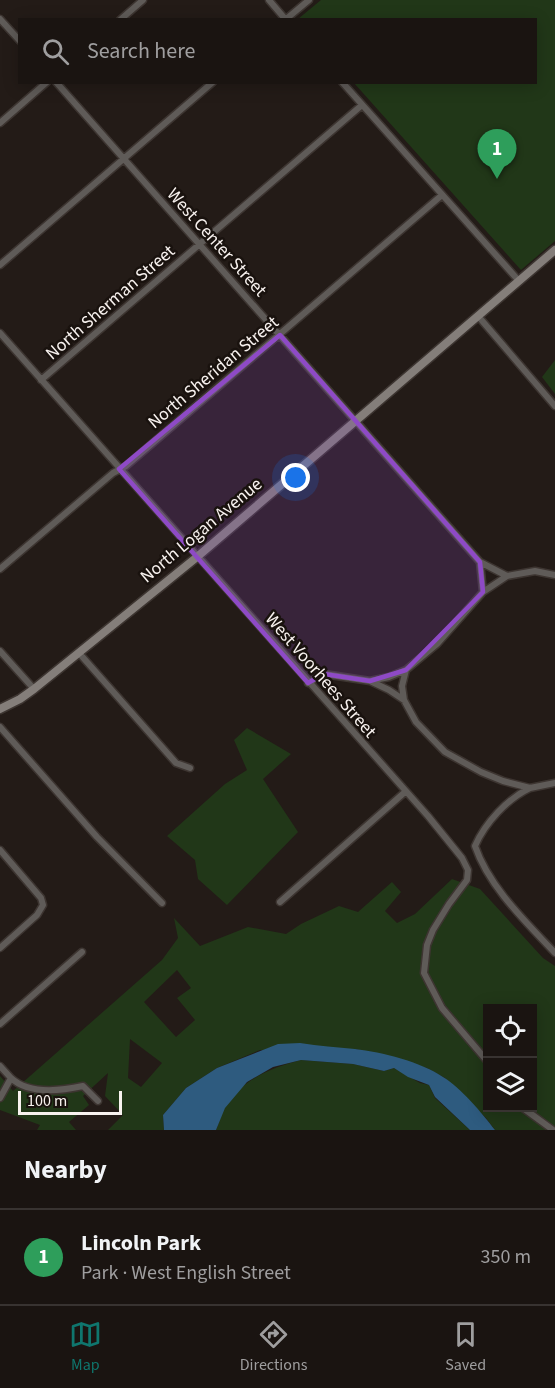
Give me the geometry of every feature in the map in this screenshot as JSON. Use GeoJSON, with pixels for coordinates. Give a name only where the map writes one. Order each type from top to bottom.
{"type":"FeatureCollection","features":[{"type":"Feature","properties":{"kind":"street"},"geometry":{"type":"LineString","coordinates":[[122,18],[143,0]]}},
{"type":"Feature","properties":{"kind":"street"},"geometry":{"type":"LineString","coordinates":[[269,0],[285,18]]}},
{"type":"Feature","properties":{"kind":"street"},"geometry":{"type":"LineString","coordinates":[[287,18],[309,0]]}},
{"type":"Feature","properties":{"kind":"street"},"geometry":{"type":"LineString","coordinates":[[0,19],[18,39]]}},
{"type":"Feature","properties":{"kind":"street"},"geometry":{"type":"LineString","coordinates":[[0,123],[45,84]]}},
{"type":"Feature","properties":{"kind":"street","name":"West Center Street"},"geometry":{"type":"LineString","coordinates":[[58,84],[480,562]]}},
{"type":"Feature","properties":{"kind":"street"},"geometry":{"type":"LineString","coordinates":[[0,266],[211,84]]}},
{"type":"Feature","properties":{"kind":"street"},"geometry":{"type":"LineString","coordinates":[[344,84],[519,281]]}},
{"type":"Feature","properties":{"kind":"street","name":"North Sherman Street"},"geometry":{"type":"LineString","coordinates":[[41,380],[362,105]]}},
{"type":"Feature","properties":{"kind":"street","name":"North Sheridan Street"},"geometry":{"type":"LineString","coordinates":[[0,569],[280,335],[442,195]]}},
{"type":"Feature","properties":{"kind":"street","name":"North Logan Avenue"},"geometry":{"type":"LineString","coordinates":[[0,709],[34,689],[197,557],[555,250]]}},
{"type":"Feature","properties":{"kind":"street"},"geometry":{"type":"LineString","coordinates":[[478,316],[555,406]]}},
{"type":"Feature","properties":{"kind":"street","name":"West Voorhees Street"},"geometry":{"type":"LineString","coordinates":[[0,333],[455,849],[468,870],[467,880],[433,930],[427,945],[424,973],[442,1008],[485,1058]]}},
{"type":"Feature","properties":{"kind":"street"},"geometry":{"type":"LineString","coordinates":[[480,562],[507,576]]}},
{"type":"Feature","properties":{"kind":"street"},"geometry":{"type":"LineString","coordinates":[[480,562],[483,592]]}},
{"type":"Feature","properties":{"kind":"street"},"geometry":{"type":"LineString","coordinates":[[370,681],[406,670],[437,644],[483,592],[507,576],[535,571],[555,575]]}},
{"type":"Feature","properties":{"kind":"street"},"geometry":{"type":"LineString","coordinates":[[0,651],[34,689]]}},
{"type":"Feature","properties":{"kind":"street"},"geometry":{"type":"LineString","coordinates":[[79,652],[176,763],[190,768]]}},
{"type":"Feature","properties":{"kind":"street"},"geometry":{"type":"LineString","coordinates":[[406,670],[402,686],[404,700],[416,722],[445,752],[481,772],[530,788]]}},
{"type":"Feature","properties":{"kind":"street"},"geometry":{"type":"LineString","coordinates":[[308,682],[324,674],[370,681],[404,700]]}},
{"type":"Feature","properties":{"kind":"street"},"geometry":{"type":"LineString","coordinates":[[0,727],[97,837],[162,903]]}},
{"type":"Feature","properties":{"kind":"street"},"geometry":{"type":"LineString","coordinates":[[555,783],[530,788],[505,806],[482,830],[475,846],[481,864],[495,885],[555,953]]}},
{"type":"Feature","properties":{"kind":"street"},"geometry":{"type":"LineString","coordinates":[[280,902],[405,792]]}},
{"type":"Feature","properties":{"kind":"street"},"geometry":{"type":"LineString","coordinates":[[0,850],[41,898],[42,908],[38,915],[0,948]]}},
{"type":"Feature","properties":{"kind":"street"},"geometry":{"type":"LineString","coordinates":[[0,1024],[82,952]]}},
{"type":"Feature","properties":{"kind":"street"},"geometry":{"type":"LineString","coordinates":[[0,1066],[19,1086],[30,1089],[65,1090],[83,1086],[98,1101]]}},
{"type":"Feature","properties":{"kind":"street"},"geometry":{"type":"LineString","coordinates":[[0,1098],[10,1078]]}},
{"type":"Feature","properties":{"kind":"street"},"geometry":{"type":"LineString","coordinates":[[530,1112],[553,1130]]}},
{"type":"Feature","properties":{"kind":"highlighted area"},"geometry":{"type":"Polygon","coordinates":[[[280,335],[480,562],[483,592],[406,670],[370,681],[324,674],[308,683],[119,469],[280,335]]]}},
{"type":"Feature","properties":{"kind":"green space"},"geometry":{"type":"Polygon","coordinates":[[[321,0],[555,0],[555,241],[521,270],[355,84],[537,84],[537,18],[299,18],[321,0]]]}},
{"type":"Feature","properties":{"kind":"green space"},"geometry":{"type":"Polygon","coordinates":[[[555,360],[555,394],[542,377],[555,360]]]}},
{"type":"Feature","properties":{"kind":"green space"},"geometry":{"type":"Polygon","coordinates":[[[247,728],[291,754],[263,779],[298,832],[227,905],[198,879],[195,860],[167,836],[225,784],[247,770],[234,740],[247,728]]]}},
{"type":"Feature","properties":{"kind":"green space"},"geometry":{"type":"Polygon","coordinates":[[[452,879],[480,889],[543,958],[555,966],[555,1130],[495,1130],[486,1118],[445,1078],[427,1068],[356,1049],[260,1050],[217,1068],[186,1088],[163,1115],[164,1130],[108,1130],[123,1115],[105,1096],[108,1073],[83,1096],[89,1105],[69,1122],[76,1130],[37,1130],[40,1125],[0,1110],[0,1076],[13,1091],[162,960],[178,938],[174,918],[200,946],[248,927],[286,934],[301,924],[339,906],[358,912],[392,882],[401,892],[385,911],[397,923],[415,914],[452,879]],[[177,970],[144,1002],[176,1037],[195,1020],[177,998],[191,988],[177,970]],[[130,1039],[128,1078],[141,1087],[162,1063],[130,1039]]]}},
{"type":"Feature","properties":{"kind":"green space"},"geometry":{"type":"Polygon","coordinates":[[[301,1060],[353,1064],[384,1071],[394,1068],[420,1083],[429,1085],[435,1098],[470,1130],[216,1130],[225,1107],[240,1089],[268,1071],[301,1060]]]}},
{"type":"Feature","properties":{"kind":"water"},"geometry":{"type":"Polygon","coordinates":[[[300,1043],[377,1053],[401,1058],[424,1067],[457,1087],[495,1130],[470,1130],[435,1097],[429,1085],[408,1077],[394,1068],[384,1071],[353,1064],[301,1060],[273,1067],[247,1082],[225,1108],[216,1130],[164,1130],[163,1115],[186,1088],[217,1068],[278,1044],[300,1043]]]}},
{"type":"Feature","properties":{"kind":"place","name":"Lincoln Park"},"geometry":{"type":"Point","coordinates":[497,179]}}]}
